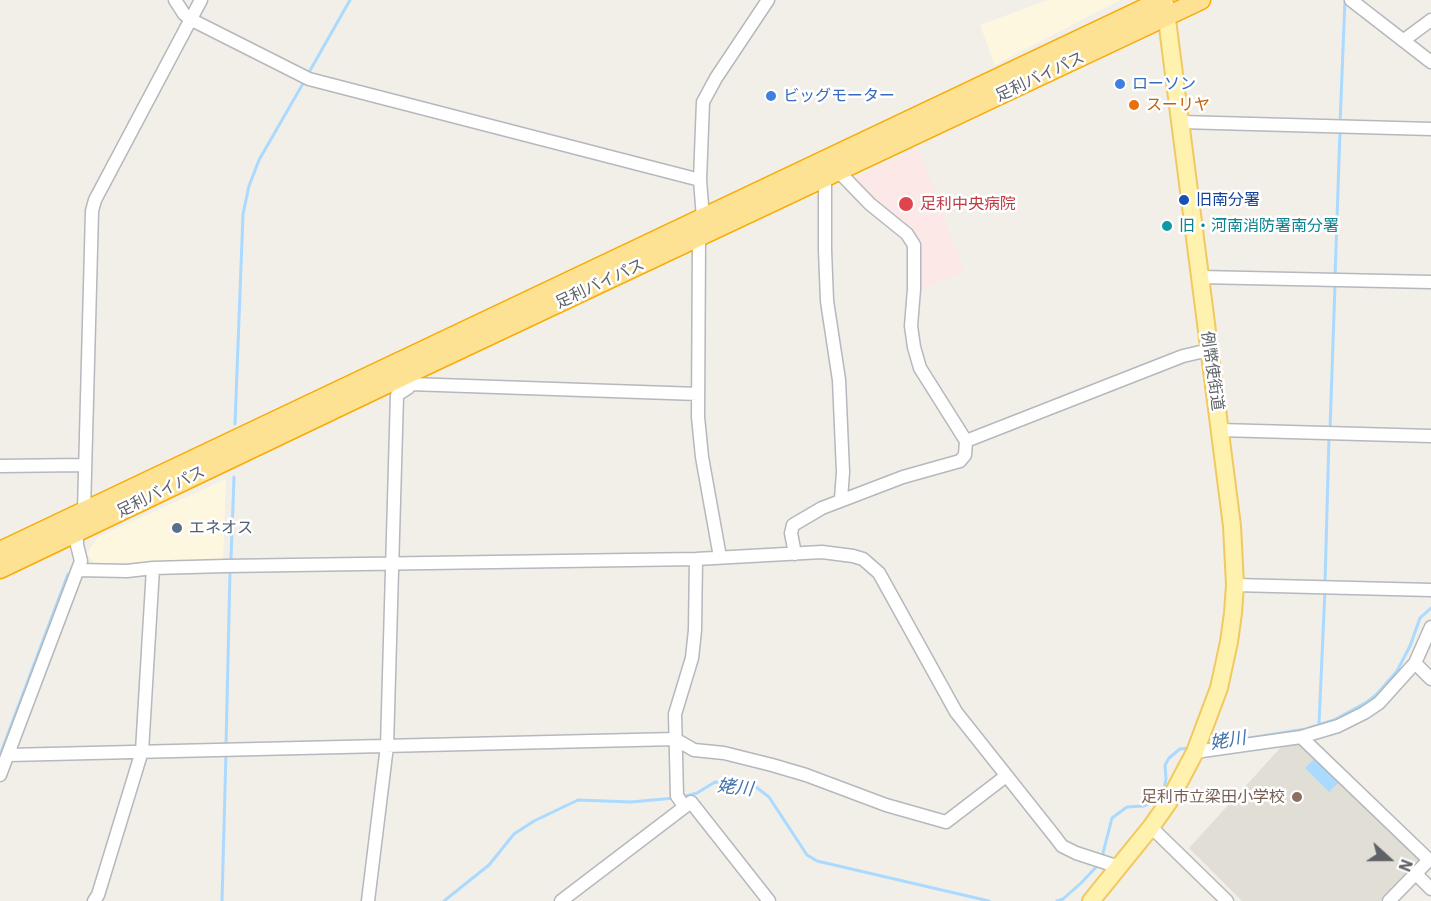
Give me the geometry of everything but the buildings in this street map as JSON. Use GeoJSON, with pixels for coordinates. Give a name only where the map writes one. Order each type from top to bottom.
{"type":"FeatureCollection","features":[{"type":"Feature","properties":{"kind":"highway","name":"足利バイパス"},"geometry":{"type":"LineString","coordinates":[[0,551],[703,218],[1164,6],[1201,0]]}},
{"type":"Feature","properties":{"kind":"highway","name":"足利バイパス"},"geometry":{"type":"LineString","coordinates":[[0,569],[409,379],[832,175],[1164,6]]}},
{"type":"Feature","properties":{"kind":"main road","name":"例幣使街道"},"geometry":{"type":"LineString","coordinates":[[1091,901],[1114,865],[1151,827],[1168,802],[1198,747],[1213,708],[1225,665],[1232,622],[1235,585],[1232,526],[1181,122],[1164,6]]}},
{"type":"Feature","properties":{"kind":"street"},"geometry":{"type":"LineString","coordinates":[[175,0],[190,19],[309,79],[700,180]]}},
{"type":"Feature","properties":{"kind":"street"},"geometry":{"type":"LineString","coordinates":[[0,775],[81,561],[76,545],[77,532],[84,511],[92,210],[100,188],[201,0]]}},
{"type":"Feature","properties":{"kind":"street"},"geometry":{"type":"LineString","coordinates":[[720,557],[699,435],[699,238],[703,218],[700,180],[703,102],[716,78],[768,0]]}},
{"type":"Feature","properties":{"kind":"street"},"geometry":{"type":"LineString","coordinates":[[1351,0],[1431,62]]}},
{"type":"Feature","properties":{"kind":"street"},"geometry":{"type":"LineString","coordinates":[[1404,40],[1431,20]]}},
{"type":"Feature","properties":{"kind":"street"},"geometry":{"type":"LineString","coordinates":[[1181,122],[1431,129]]}},
{"type":"Feature","properties":{"kind":"street"},"geometry":{"type":"LineString","coordinates":[[795,554],[790,534],[793,525],[822,508],[903,477],[960,461],[965,455],[966,441],[920,368],[914,347],[911,326],[914,245],[906,234],[832,175]]}},
{"type":"Feature","properties":{"kind":"street"},"geometry":{"type":"LineString","coordinates":[[832,175],[825,250],[827,301],[839,380],[843,472],[841,499]]}},
{"type":"Feature","properties":{"kind":"street"},"geometry":{"type":"LineString","coordinates":[[1200,277],[1431,282]]}},
{"type":"Feature","properties":{"kind":"street"},"geometry":{"type":"LineString","coordinates":[[966,441],[1183,356],[1209,350]]}},
{"type":"Feature","properties":{"kind":"street"},"geometry":{"type":"LineString","coordinates":[[368,901],[387,746],[397,395],[408,388],[409,379],[698,394]]}},
{"type":"Feature","properties":{"kind":"street"},"geometry":{"type":"LineString","coordinates":[[1220,430],[1431,436]]}},
{"type":"Feature","properties":{"kind":"street"},"geometry":{"type":"LineString","coordinates":[[0,466],[84,465]]}},
{"type":"Feature","properties":{"kind":"street"},"geometry":{"type":"LineString","coordinates":[[78,570],[127,571],[153,568],[696,559],[841,553],[863,559],[871,564],[889,590],[956,712],[1062,846],[1114,865]]}},
{"type":"Feature","properties":{"kind":"street"},"geometry":{"type":"LineString","coordinates":[[684,806],[677,796],[675,714],[692,658],[695,630],[696,559]]}},
{"type":"Feature","properties":{"kind":"street"},"geometry":{"type":"LineString","coordinates":[[98,899],[142,751],[153,568]]}},
{"type":"Feature","properties":{"kind":"street"},"geometry":{"type":"LineString","coordinates":[[1235,585],[1431,590]]}},
{"type":"Feature","properties":{"kind":"street"},"geometry":{"type":"LineString","coordinates":[[1198,747],[1301,737],[1338,726],[1364,713],[1379,703],[1415,663],[1431,627]]}},
{"type":"Feature","properties":{"kind":"street"},"geometry":{"type":"LineString","coordinates":[[1415,663],[1431,679]]}},
{"type":"Feature","properties":{"kind":"street"},"geometry":{"type":"LineString","coordinates":[[1301,737],[1429,860],[1389,901]]}},
{"type":"Feature","properties":{"kind":"street"},"geometry":{"type":"LineString","coordinates":[[8,755],[675,739],[694,750],[724,753],[772,765],[806,775],[886,805],[946,822],[1006,776]]}},
{"type":"Feature","properties":{"kind":"street"},"geometry":{"type":"LineString","coordinates":[[561,901],[691,802],[769,901]]}},
{"type":"Feature","properties":{"kind":"street"},"geometry":{"type":"LineString","coordinates":[[1151,827],[1227,901]]}},
{"type":"Feature","properties":{"kind":"street"},"geometry":{"type":"LineString","coordinates":[[1416,874],[1431,889]]}},
{"type":"Feature","properties":{"kind":"shaded area"},"geometry":{"type":"Polygon","coordinates":[[[1048,0],[1120,0],[995,65],[980,25],[1048,0]]]}},
{"type":"Feature","properties":{"kind":"shaded area","name":"足利中央病院"},"geometry":{"type":"Polygon","coordinates":[[[919,148],[964,272],[916,291],[909,238],[849,180],[919,148]]]}},
{"type":"Feature","properties":{"kind":"shaded area"},"geometry":{"type":"Polygon","coordinates":[[[226,479],[223,561],[94,563],[87,554],[98,537],[226,479]]]}},
{"type":"Feature","properties":{"kind":"shaded area","name":"足利市立梁田小学校"},"geometry":{"type":"Polygon","coordinates":[[[1303,744],[1419,855],[1418,866],[1384,901],[1242,901],[1189,848],[1283,745],[1303,744]]]}},
{"type":"Feature","properties":{"kind":"water"},"geometry":{"type":"Polygon","coordinates":[[[1316,757],[1340,781],[1329,792],[1305,768],[1316,757]]]}},
{"type":"Feature","properties":{"kind":"waterway"},"geometry":{"type":"LineString","coordinates":[[308,74],[350,0]]}},
{"type":"Feature","properties":{"kind":"waterway"},"geometry":{"type":"LineString","coordinates":[[1340,124],[1345,0]]}},
{"type":"Feature","properties":{"kind":"waterway"},"geometry":{"type":"LineString","coordinates":[[235,424],[243,214],[249,186],[259,160],[305,80]]}},
{"type":"Feature","properties":{"kind":"waterway"},"geometry":{"type":"LineString","coordinates":[[1335,277],[1340,131]]}},
{"type":"Feature","properties":{"kind":"waterway"},"geometry":{"type":"LineString","coordinates":[[1330,430],[1335,284]]}},
{"type":"Feature","properties":{"kind":"waterway"},"geometry":{"type":"LineString","coordinates":[[1325,583],[1329,437]]}},
{"type":"Feature","properties":{"kind":"waterway"},"geometry":{"type":"LineString","coordinates":[[231,559],[234,477]]}},
{"type":"Feature","properties":{"kind":"waterway"},"geometry":{"type":"LineString","coordinates":[[226,747],[230,571]]}},
{"type":"Feature","properties":{"kind":"waterway"},"geometry":{"type":"LineString","coordinates":[[0,755],[68,574]]}},
{"type":"Feature","properties":{"kind":"waterway"},"geometry":{"type":"LineString","coordinates":[[1319,724],[1325,589]]}},
{"type":"Feature","properties":{"kind":"waterway","name":"姥川"},"geometry":{"type":"LineString","coordinates":[[1231,741],[1306,729],[1334,720],[1367,702],[1397,671],[1410,646],[1420,618],[1431,608]]}},
{"type":"Feature","properties":{"kind":"waterway","name":"姥川"},"geometry":{"type":"LineString","coordinates":[[1102,857],[1112,818],[1127,807],[1144,806],[1155,801],[1164,789],[1165,765],[1169,758],[1180,749],[1189,748]]}},
{"type":"Feature","properties":{"kind":"waterway"},"geometry":{"type":"LineString","coordinates":[[222,901],[226,753]]}},
{"type":"Feature","properties":{"kind":"waterway","name":"姥川"},"geometry":{"type":"LineString","coordinates":[[682,797],[697,793],[715,782],[756,787],[769,797],[807,855],[817,861],[989,901]]}},
{"type":"Feature","properties":{"kind":"waterway","name":"姥川"},"geometry":{"type":"LineString","coordinates":[[444,901],[489,865],[514,834],[534,821],[578,800],[631,802],[675,798]]}},
{"type":"Feature","properties":{"kind":"waterway","name":"姥川"},"geometry":{"type":"LineString","coordinates":[[1057,901],[1063,899],[1100,863]]}},
{"type":"Feature","properties":{"kind":"place","name":"ローソン"},"geometry":{"type":"Point","coordinates":[1120,84]}},
{"type":"Feature","properties":{"kind":"place","name":"ビッグモーター"},"geometry":{"type":"Point","coordinates":[771,96]}},
{"type":"Feature","properties":{"kind":"place","name":"スーリヤ"},"geometry":{"type":"Point","coordinates":[1134,105]}},
{"type":"Feature","properties":{"kind":"place","name":"旧南分署"},"geometry":{"type":"Point","coordinates":[1184,200]}},
{"type":"Feature","properties":{"kind":"place","name":"足利中央病院"},"geometry":{"type":"Point","coordinates":[906,204]}},
{"type":"Feature","properties":{"kind":"place","name":"旧・河南消防署南分署"},"geometry":{"type":"Point","coordinates":[1167,226]}},
{"type":"Feature","properties":{"kind":"place","name":"エネオス"},"geometry":{"type":"Point","coordinates":[177,528]}},
{"type":"Feature","properties":{"kind":"place","name":"足利市立梁田小学校"},"geometry":{"type":"Point","coordinates":[1297,797]}}]}
